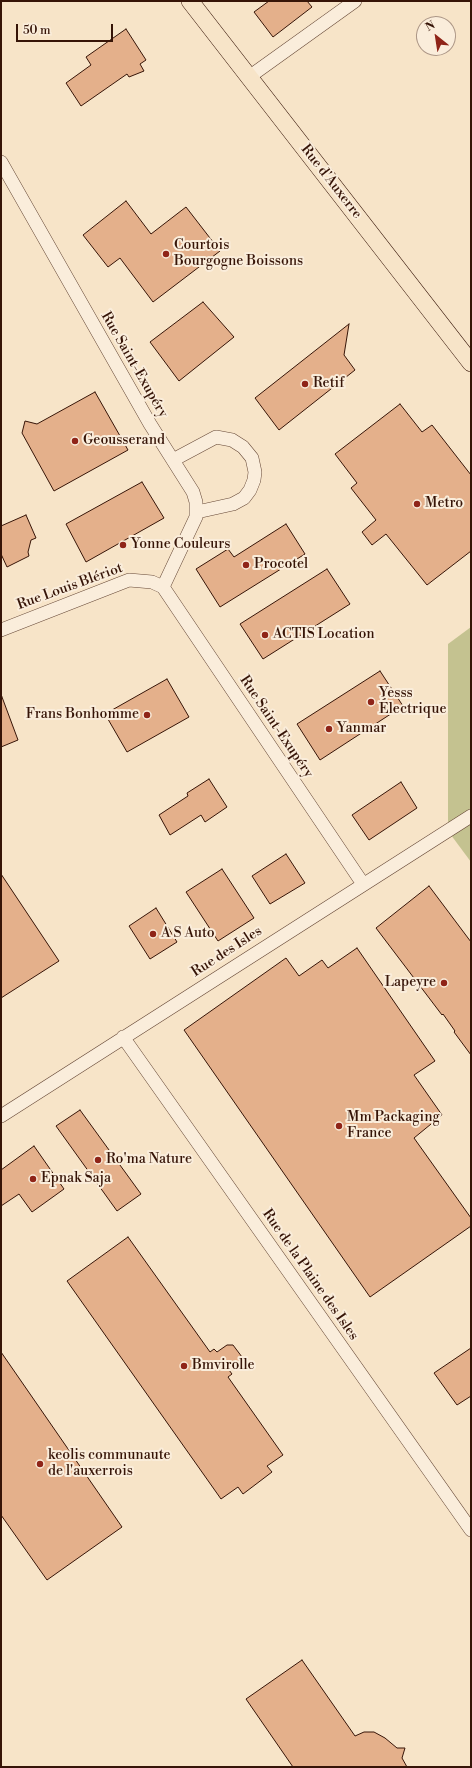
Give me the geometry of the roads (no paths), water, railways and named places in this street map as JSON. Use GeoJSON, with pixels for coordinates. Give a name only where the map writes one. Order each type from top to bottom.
{"type":"FeatureCollection","features":[{"type":"Feature","properties":{"kind":"main road","name":"Rue d'Auxerre"},"geometry":{"type":"LineString","coordinates":[[190,1],[471,363]]}},
{"type":"Feature","properties":{"kind":"street"},"geometry":{"type":"LineString","coordinates":[[249,77],[355,1]]}},
{"type":"Feature","properties":{"kind":"street","name":"Rue Saint-Exupéry"},"geometry":{"type":"LineString","coordinates":[[1,162],[146,418],[203,511]]}},
{"type":"Feature","properties":{"kind":"street"},"geometry":{"type":"LineString","coordinates":[[157,584],[203,511],[233,504],[244,498],[250,490],[254,480],[254,465],[252,458],[243,447],[232,440],[216,437],[173,460]]}},
{"type":"Feature","properties":{"kind":"street","name":"Rue Louis Blériot"},"geometry":{"type":"LineString","coordinates":[[1,630],[129,580],[157,584]]}},
{"type":"Feature","properties":{"kind":"street","name":"Rue Saint-Exupéry"},"geometry":{"type":"LineString","coordinates":[[157,584],[363,884]]}},
{"type":"Feature","properties":{"kind":"street","name":"Rue des Isles"},"geometry":{"type":"LineString","coordinates":[[1,1116],[471,816]]}},
{"type":"Feature","properties":{"kind":"street","name":"Rue de la Plaine des Isles"},"geometry":{"type":"LineString","coordinates":[[123,1037],[471,1530]]}},
{"type":"Feature","properties":{"kind":"place","name":"Courtois Bourgogne Boissons"},"geometry":{"type":"Point","coordinates":[166,254]}},
{"type":"Feature","properties":{"kind":"place","name":"Retif"},"geometry":{"type":"Point","coordinates":[305,384]}},
{"type":"Feature","properties":{"kind":"place","name":"Geousserand"},"geometry":{"type":"Point","coordinates":[75,441]}},
{"type":"Feature","properties":{"kind":"place","name":"Metro"},"geometry":{"type":"Point","coordinates":[417,504]}},
{"type":"Feature","properties":{"kind":"place","name":"Yonne Couleurs"},"geometry":{"type":"Point","coordinates":[123,545]}},
{"type":"Feature","properties":{"kind":"place","name":"Procotel"},"geometry":{"type":"Point","coordinates":[246,565]}},
{"type":"Feature","properties":{"kind":"place","name":"ACTIS Location"},"geometry":{"type":"Point","coordinates":[265,635]}},
{"type":"Feature","properties":{"kind":"place","name":"Yesss Électrique"},"geometry":{"type":"Point","coordinates":[371,702]}},
{"type":"Feature","properties":{"kind":"place","name":"Frans Bonhomme"},"geometry":{"type":"Point","coordinates":[147,715]}},
{"type":"Feature","properties":{"kind":"place","name":"Yanmar"},"geometry":{"type":"Point","coordinates":[329,729]}},
{"type":"Feature","properties":{"kind":"place","name":"A S Auto"},"geometry":{"type":"Point","coordinates":[153,934]}},
{"type":"Feature","properties":{"kind":"place","name":"Lapeyre"},"geometry":{"type":"Point","coordinates":[444,983]}},
{"type":"Feature","properties":{"kind":"place","name":"Mm Packaging France"},"geometry":{"type":"Point","coordinates":[339,1126]}},
{"type":"Feature","properties":{"kind":"place","name":"Ro'ma Nature"},"geometry":{"type":"Point","coordinates":[98,1160]}},
{"type":"Feature","properties":{"kind":"place","name":"Epnak Saja"},"geometry":{"type":"Point","coordinates":[33,1179]}},
{"type":"Feature","properties":{"kind":"place","name":"Bmvirolle"},"geometry":{"type":"Point","coordinates":[184,1366]}},
{"type":"Feature","properties":{"kind":"place","name":"keolis communaute de l'auxerrois"},"geometry":{"type":"Point","coordinates":[40,1464]}}]}
